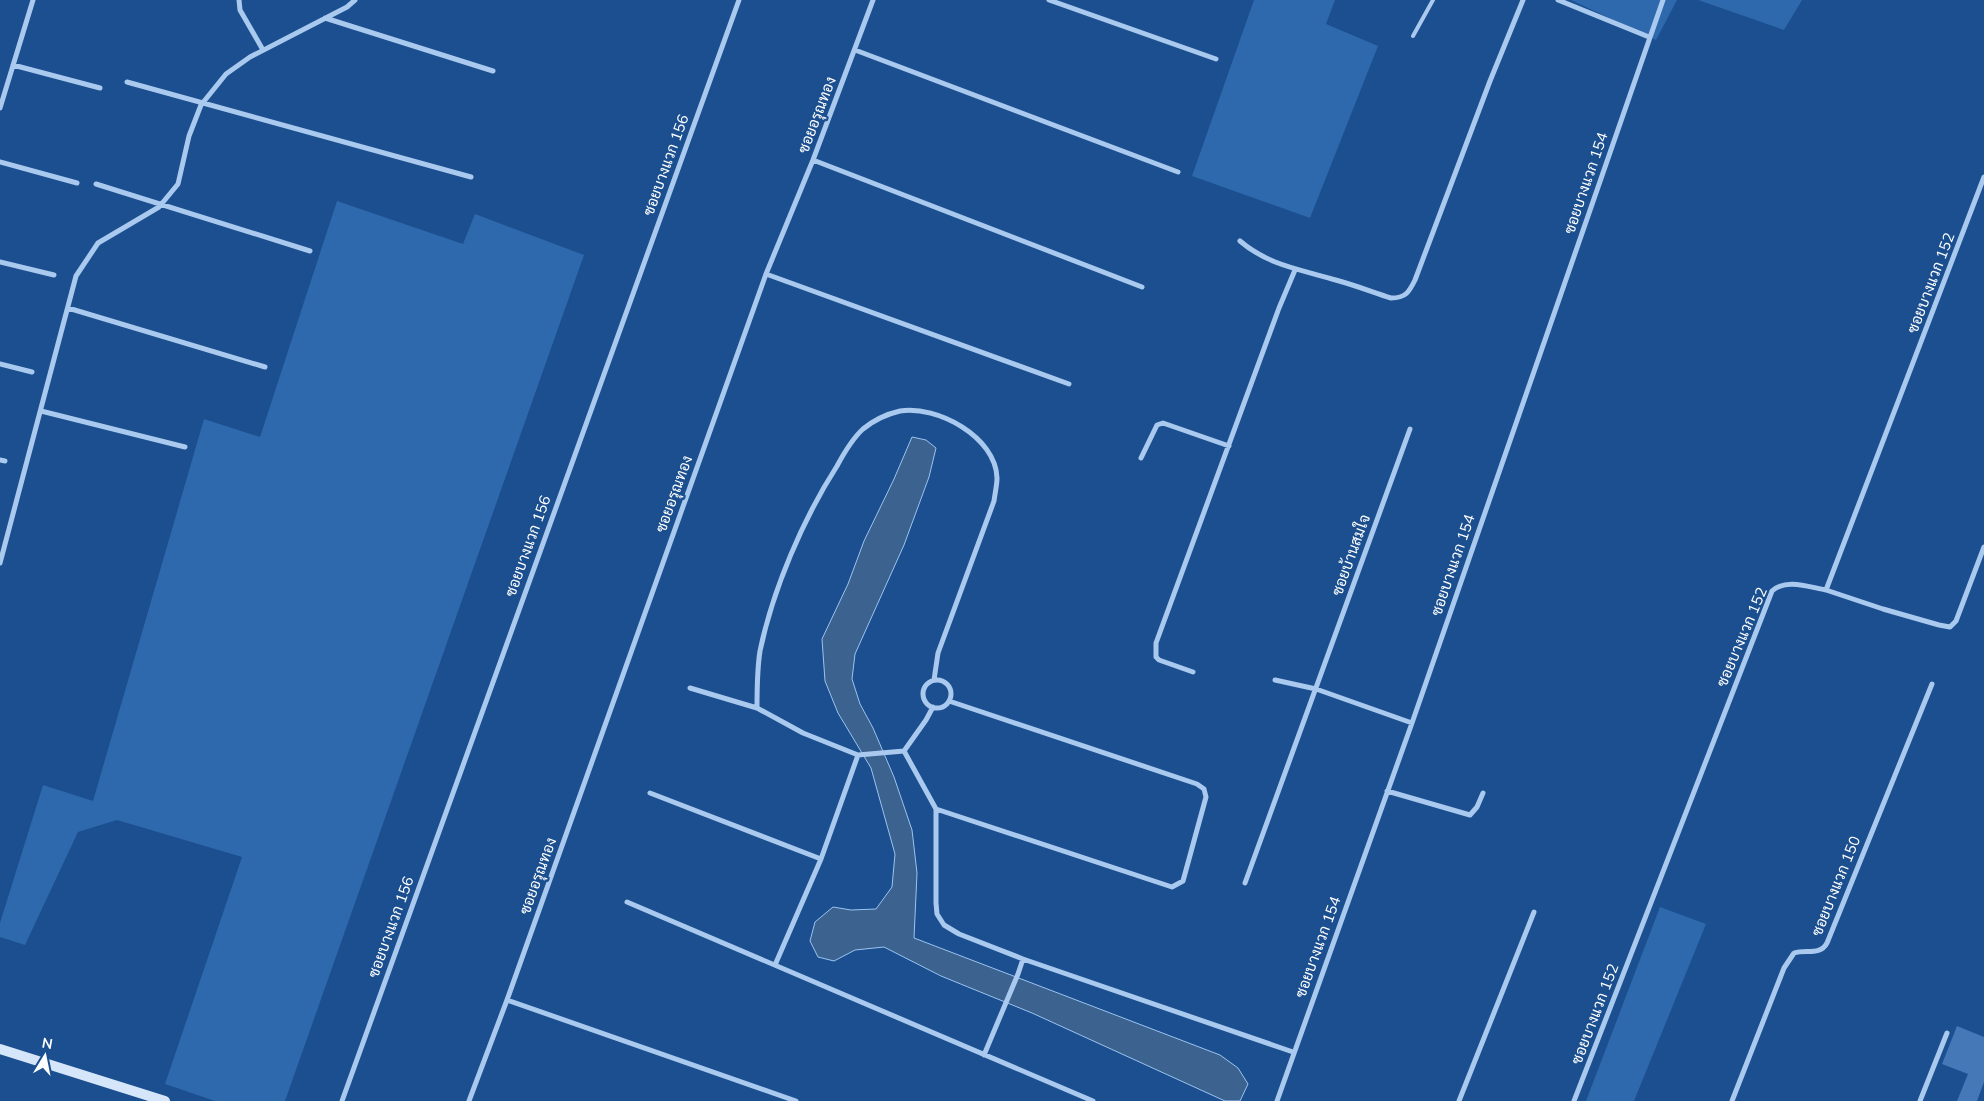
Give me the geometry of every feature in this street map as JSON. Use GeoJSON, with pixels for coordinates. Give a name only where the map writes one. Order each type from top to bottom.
{"type":"FeatureCollection","features":[{"type":"Feature","properties":{"kind":"main road"},"geometry":{"type":"LineString","coordinates":[[0,1049],[165,1101]]}},
{"type":"Feature","properties":{"kind":"street"},"geometry":{"type":"LineString","coordinates":[[0,108],[33,0]]}},
{"type":"Feature","properties":{"kind":"street"},"geometry":{"type":"LineString","coordinates":[[239,0],[240,10],[263,50]]}},
{"type":"Feature","properties":{"kind":"street"},"geometry":{"type":"LineString","coordinates":[[0,563],[76,276],[98,243],[161,205],[178,184],[189,136],[202,103],[226,74],[263,50],[347,7],[355,0]]}},
{"type":"Feature","properties":{"kind":"street","name":"ซอยบางแวก 156"},"geometry":{"type":"LineString","coordinates":[[342,1101],[740,0]]}},
{"type":"Feature","properties":{"kind":"street","name":"ซอยอรุณทอง"},"geometry":{"type":"LineString","coordinates":[[469,1101],[507,1000],[766,274],[813,160],[872,0]]}},
{"type":"Feature","properties":{"kind":"street"},"geometry":{"type":"LineString","coordinates":[[1049,0],[1216,59]]}},
{"type":"Feature","properties":{"kind":"street"},"geometry":{"type":"LineString","coordinates":[[1240,241],[1252,252],[1295,270],[1333,279],[1392,298],[1400,298],[1409,291],[1415,280],[1490,81],[1523,0]]}},
{"type":"Feature","properties":{"kind":"street"},"geometry":{"type":"LineString","coordinates":[[1558,0],[1649,37]]}},
{"type":"Feature","properties":{"kind":"street","name":"ซอยบางแวก 154"},"geometry":{"type":"LineString","coordinates":[[1277,1101],[1412,723],[1663,0]]}},
{"type":"Feature","properties":{"kind":"street"},"geometry":{"type":"LineString","coordinates":[[325,18],[493,71]]}},
{"type":"Feature","properties":{"kind":"street"},"geometry":{"type":"LineString","coordinates":[[855,50],[1178,172]]}},
{"type":"Feature","properties":{"kind":"street"},"geometry":{"type":"LineString","coordinates":[[13,65],[100,88]]}},
{"type":"Feature","properties":{"kind":"street"},"geometry":{"type":"LineString","coordinates":[[128,82],[471,177]]}},
{"type":"Feature","properties":{"kind":"street"},"geometry":{"type":"LineString","coordinates":[[813,160],[1142,287]]}},
{"type":"Feature","properties":{"kind":"street"},"geometry":{"type":"LineString","coordinates":[[0,162],[77,183]]}},
{"type":"Feature","properties":{"kind":"street","name":"ซอยบางแวก 152"},"geometry":{"type":"LineString","coordinates":[[1574,1101],[1772,591],[1778,586],[1785,584],[1826,590],[1984,177]]}},
{"type":"Feature","properties":{"kind":"street"},"geometry":{"type":"LineString","coordinates":[[96,184],[310,251]]}},
{"type":"Feature","properties":{"kind":"street"},"geometry":{"type":"LineString","coordinates":[[0,262],[54,275]]}},
{"type":"Feature","properties":{"kind":"street"},"geometry":{"type":"LineString","coordinates":[[1193,672],[1159,660],[1156,657],[1156,642],[1287,286],[1295,270]]}},
{"type":"Feature","properties":{"kind":"street"},"geometry":{"type":"LineString","coordinates":[[766,274],[1069,384]]}},
{"type":"Feature","properties":{"kind":"street"},"geometry":{"type":"LineString","coordinates":[[68,308],[265,367]]}},
{"type":"Feature","properties":{"kind":"street"},"geometry":{"type":"LineString","coordinates":[[0,364],[32,372]]}},
{"type":"Feature","properties":{"kind":"street"},"geometry":{"type":"LineString","coordinates":[[41,410],[185,447]]}},
{"type":"Feature","properties":{"kind":"street"},"geometry":{"type":"LineString","coordinates":[[757,708],[757,677],[760,652],[770,616],[791,555],[820,492],[851,442],[861,431],[872,422],[901,411],[921,411],[958,423],[983,444],[990,456],[997,477],[994,500],[938,654],[934,680]]}},
{"type":"Feature","properties":{"kind":"street"},"geometry":{"type":"LineString","coordinates":[[1140,458],[1157,425],[1163,423],[1228,446]]}},
{"type":"Feature","properties":{"kind":"street","name":"ซอยบ้านสมใจ"},"geometry":{"type":"LineString","coordinates":[[1245,883],[1410,429]]}},
{"type":"Feature","properties":{"kind":"street"},"geometry":{"type":"LineString","coordinates":[[1826,590],[1883,609],[1950,627],[1956,621],[1984,547]]}},
{"type":"Feature","properties":{"kind":"street"},"geometry":{"type":"LineString","coordinates":[[934,680],[943,681],[949,687],[951,696],[949,701],[942,707],[934,707],[926,703],[923,695],[927,684],[934,680]]}},
{"type":"Feature","properties":{"kind":"street"},"geometry":{"type":"LineString","coordinates":[[1275,680],[1316,689],[1412,723]]}},
{"type":"Feature","properties":{"kind":"street","name":"ซอยบางแวก 150"},"geometry":{"type":"LineString","coordinates":[[1732,1101],[1784,968],[1794,953],[1820,951],[1827,943],[1932,684]]}},
{"type":"Feature","properties":{"kind":"street"},"geometry":{"type":"LineString","coordinates":[[690,688],[757,708],[802,733],[859,755],[904,751]]}},
{"type":"Feature","properties":{"kind":"street"},"geometry":{"type":"LineString","coordinates":[[936,809],[1172,887],[1183,881],[1206,797],[1204,789],[1197,784],[949,701]]}},
{"type":"Feature","properties":{"kind":"street"},"geometry":{"type":"LineString","coordinates":[[904,751],[934,707]]}},
{"type":"Feature","properties":{"kind":"street"},"geometry":{"type":"LineString","coordinates":[[904,751],[936,809],[937,914],[944,925],[959,934],[1023,959],[1294,1052]]}},
{"type":"Feature","properties":{"kind":"street"},"geometry":{"type":"LineString","coordinates":[[775,965],[821,859],[859,755]]}},
{"type":"Feature","properties":{"kind":"street"},"geometry":{"type":"LineString","coordinates":[[1387,791],[1470,815],[1477,807],[1483,793]]}},
{"type":"Feature","properties":{"kind":"street"},"geometry":{"type":"LineString","coordinates":[[650,793],[821,859]]}},
{"type":"Feature","properties":{"kind":"street"},"geometry":{"type":"LineString","coordinates":[[627,902],[1093,1101]]}},
{"type":"Feature","properties":{"kind":"street"},"geometry":{"type":"LineString","coordinates":[[1459,1101],[1534,912]]}},
{"type":"Feature","properties":{"kind":"street"},"geometry":{"type":"LineString","coordinates":[[984,1055],[1023,959]]}},
{"type":"Feature","properties":{"kind":"street"},"geometry":{"type":"LineString","coordinates":[[507,1000],[796,1101]]}},
{"type":"Feature","properties":{"kind":"street"},"geometry":{"type":"LineString","coordinates":[[1920,1101],[1947,1033]]}},
{"type":"Feature","properties":{"kind":"lane"},"geometry":{"type":"LineString","coordinates":[[1412,36],[1433,0]]}},
{"type":"Feature","properties":{"kind":"shaded area"},"geometry":{"type":"Polygon","coordinates":[[[1254,0],[1335,0],[1326,24],[1378,46],[1310,218],[1192,176],[1254,0]]]}},
{"type":"Feature","properties":{"kind":"shaded area"},"geometry":{"type":"Polygon","coordinates":[[[1571,0],[1677,0],[1656,40],[1571,0]]]}},
{"type":"Feature","properties":{"kind":"shaded area"},"geometry":{"type":"Polygon","coordinates":[[[1698,0],[1802,0],[1784,30],[1698,0]]]}},
{"type":"Feature","properties":{"kind":"shaded area"},"geometry":{"type":"Polygon","coordinates":[[[337,201],[463,244],[475,214],[584,255],[285,1101],[215,1101],[165,1084],[242,857],[117,820],[78,832],[25,945],[0,937],[0,923],[43,785],[93,801],[204,419],[260,437],[337,201]]]}},
{"type":"Feature","properties":{"kind":"shaded area"},"geometry":{"type":"Polygon","coordinates":[[[912,437],[926,440],[936,448],[929,477],[904,545],[855,654],[852,679],[860,704],[873,728],[894,777],[912,830],[917,873],[914,938],[1220,1055],[1238,1068],[1248,1084],[1240,1101],[1225,1101],[1032,1013],[941,976],[884,947],[855,950],[834,961],[818,957],[810,941],[815,922],[833,907],[851,910],[876,909],[892,887],[895,854],[871,768],[838,713],[825,681],[822,639],[848,584],[864,541],[912,437]]]}},
{"type":"Feature","properties":{"kind":"shaded area"},"geometry":{"type":"Polygon","coordinates":[[[1660,907],[1706,924],[1634,1101],[1586,1101],[1660,907]]]}},
{"type":"Feature","properties":{"kind":"building"},"geometry":{"type":"Polygon","coordinates":[[[1957,1026],[1984,1037],[1984,1082],[1977,1101],[1957,1101],[1968,1074],[1942,1064],[1957,1026]]]}}]}
